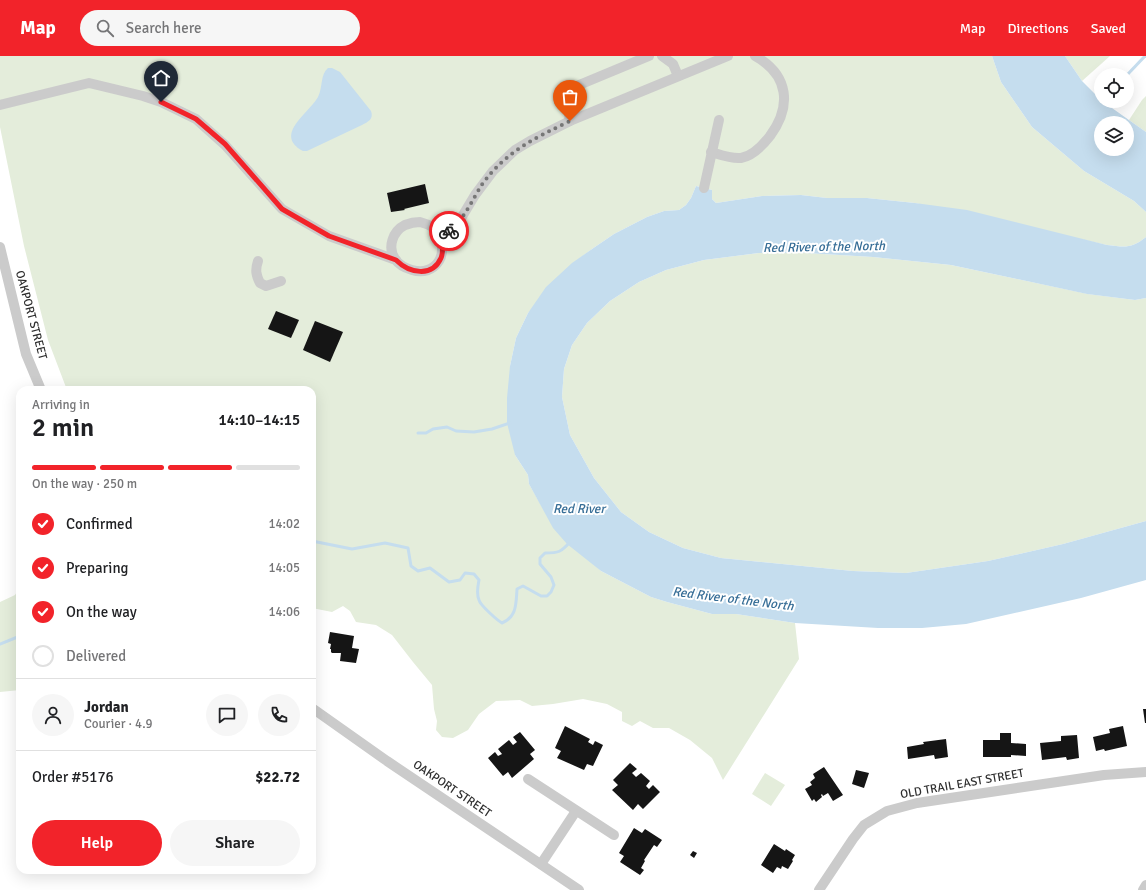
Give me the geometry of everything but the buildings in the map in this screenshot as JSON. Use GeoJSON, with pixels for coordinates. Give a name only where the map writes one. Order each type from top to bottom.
{"type":"FeatureCollection","features":[{"type":"Feature","properties":{"kind":"street"},"geometry":{"type":"LineString","coordinates":[[570,121],[567,99],[571,90],[579,85],[649,56]]}},
{"type":"Feature","properties":{"kind":"street"},"geometry":{"type":"LineString","coordinates":[[662,56],[673,64],[678,76]]}},
{"type":"Feature","properties":{"kind":"street"},"geometry":{"type":"LineString","coordinates":[[442,237],[460,220],[493,171],[515,150],[570,121],[728,56]]}},
{"type":"Feature","properties":{"kind":"street"},"geometry":{"type":"LineString","coordinates":[[711,152],[728,157],[740,158],[749,155],[759,149],[779,122],[783,112],[784,101],[780,79],[771,67],[755,56]]}},
{"type":"Feature","properties":{"kind":"street"},"geometry":{"type":"LineString","coordinates":[[0,105],[89,83],[143,96],[161,102],[196,119],[225,144],[282,209],[329,236],[396,260]]}},
{"type":"Feature","properties":{"kind":"street"},"geometry":{"type":"LineString","coordinates":[[704,188],[719,120]]}},
{"type":"Feature","properties":{"kind":"street"},"geometry":{"type":"LineString","coordinates":[[412,222],[428,224],[442,237],[443,251],[436,265],[430,270],[422,272],[407,268],[396,260],[392,253],[391,245],[393,237],[404,225],[412,222]]}},
{"type":"Feature","properties":{"kind":"street","name":"OAKPORT STREET"},"geometry":{"type":"LineString","coordinates":[[0,247],[26,354],[39,386]]}},
{"type":"Feature","properties":{"kind":"street"},"geometry":{"type":"LineString","coordinates":[[258,261],[256,275],[260,283],[266,286],[280,281]]}},
{"type":"Feature","properties":{"kind":"street","name":"OAKPORT STREET"},"geometry":{"type":"LineString","coordinates":[[316,711],[387,761],[579,890]]}},
{"type":"Feature","properties":{"kind":"street","name":"OLD TRAIL EAST STREET"},"geometry":{"type":"LineString","coordinates":[[819,890],[864,825],[887,811],[917,802],[1104,775],[1146,772]]}},
{"type":"Feature","properties":{"kind":"street"},"geometry":{"type":"LineString","coordinates":[[528,779],[614,835]]}},
{"type":"Feature","properties":{"kind":"street"},"geometry":{"type":"LineString","coordinates":[[540,864],[576,811]]}},
{"type":"Feature","properties":{"kind":"street"},"geometry":{"type":"LineString","coordinates":[[1143,890],[1146,885]]}},
{"type":"Feature","properties":{"kind":"green space"},"geometry":{"type":"Polygon","coordinates":[[[0,56],[992,56],[1001,82],[1032,127],[1084,171],[1134,201],[1146,212],[1146,237],[1136,244],[1128,246],[1107,245],[915,203],[867,198],[827,198],[801,195],[762,196],[716,203],[712,199],[712,190],[696,186],[691,198],[686,205],[679,210],[664,211],[647,217],[614,234],[572,264],[528,313],[516,338],[510,366],[515,455],[528,475],[529,484],[554,528],[601,571],[651,597],[712,614],[736,614],[795,623],[799,659],[723,780],[712,758],[690,740],[669,728],[653,728],[640,721],[632,726],[622,721],[622,712],[607,704],[583,699],[532,706],[520,700],[496,701],[479,714],[468,730],[453,738],[442,737],[436,730],[437,721],[434,709],[432,685],[392,635],[376,625],[356,622],[350,611],[343,606],[332,612],[316,609],[316,386],[65,386],[48,340],[24,246],[0,127],[0,56]]]}},
{"type":"Feature","properties":{"kind":"green space"},"geometry":{"type":"Polygon","coordinates":[[[1065,56],[1110,56],[1097,68],[1094,68],[1094,70],[1082,81],[1065,56]]]}},
{"type":"Feature","properties":{"kind":"green space"},"geometry":{"type":"Polygon","coordinates":[[[1146,96],[1146,132],[1134,124],[1134,116],[1132,116],[1146,96]]]}},
{"type":"Feature","properties":{"kind":"green space"},"geometry":{"type":"Polygon","coordinates":[[[759,253],[806,253],[873,257],[951,265],[1088,294],[1135,300],[1146,298],[1146,521],[1063,544],[988,561],[906,573],[853,571],[721,558],[683,548],[649,532],[621,512],[594,478],[570,435],[562,397],[564,369],[572,345],[587,323],[610,301],[639,282],[666,270],[704,260],[759,253]]]}},
{"type":"Feature","properties":{"kind":"green space"},"geometry":{"type":"Polygon","coordinates":[[[16,593],[16,690],[0,692],[0,602],[16,593]]]}},
{"type":"Feature","properties":{"kind":"green space"},"geometry":{"type":"Polygon","coordinates":[[[765,773],[785,785],[771,806],[752,794],[765,773]]]}},
{"type":"Feature","properties":{"kind":"water"},"geometry":{"type":"Polygon","coordinates":[[[992,56],[1065,56],[1082,81],[1094,93],[1094,108],[1112,108],[1123,116],[1094,116],[1094,156],[1134,156],[1134,124],[1146,132],[1146,212],[1134,201],[1084,171],[1032,127],[1001,82],[992,56]]]}},
{"type":"Feature","properties":{"kind":"water"},"geometry":{"type":"Polygon","coordinates":[[[328,68],[332,68],[340,72],[371,111],[372,116],[362,125],[307,151],[303,151],[295,145],[291,138],[292,131],[301,117],[318,97],[325,71],[328,68]]]}},
{"type":"Feature","properties":{"kind":"water","name":"Red River"},"geometry":{"type":"Polygon","coordinates":[[[696,186],[712,190],[712,199],[716,203],[762,196],[801,195],[827,198],[867,198],[967,210],[1107,245],[1128,246],[1136,244],[1146,237],[1146,298],[1135,300],[1087,294],[951,265],[873,257],[806,253],[759,253],[704,260],[666,270],[639,282],[610,301],[587,323],[572,345],[564,369],[562,397],[570,435],[594,478],[621,512],[649,532],[683,548],[721,558],[853,571],[906,573],[988,561],[1063,544],[1146,521],[1146,580],[1081,598],[966,624],[922,628],[878,628],[795,623],[736,614],[712,614],[651,597],[601,571],[567,544],[553,528],[529,484],[528,475],[515,455],[507,423],[507,398],[510,366],[516,338],[528,313],[546,287],[572,263],[614,234],[647,217],[664,211],[679,210],[686,205],[691,198],[696,186]]]}},
{"type":"Feature","properties":{"kind":"waterway"},"geometry":{"type":"LineString","coordinates":[[1134,68],[1145,56]]}},
{"type":"Feature","properties":{"kind":"waterway"},"geometry":{"type":"LineString","coordinates":[[418,433],[426,433],[433,429],[447,427],[456,431],[474,432],[492,429],[510,423]]}},
{"type":"Feature","properties":{"kind":"waterway"},"geometry":{"type":"LineString","coordinates":[[316,542],[352,549],[385,543],[408,548],[411,566],[418,571],[430,568],[449,582],[460,580],[465,573],[474,574],[479,580],[477,592],[480,602],[496,619],[502,623],[511,617],[515,609],[517,589],[523,586],[541,596],[547,596],[551,592],[554,585],[551,577],[540,564],[540,558],[545,553],[554,553],[559,551],[570,542]]}},
{"type":"Feature","properties":{"kind":"waterway"},"geometry":{"type":"LineString","coordinates":[[0,644],[16,638]]}},
{"type":"Feature","properties":{"kind":"way so far"},"geometry":{"type":"LineString","coordinates":[[449,231],[460,220],[475,195],[493,171],[515,150],[570,121]]}},
{"type":"Feature","properties":{"kind":"route"},"geometry":{"type":"LineString","coordinates":[[161,102],[196,119],[225,144],[282,209],[329,236],[396,260],[407,268],[422,272],[430,270],[436,265],[443,251],[442,237],[449,231]]}},
{"type":"Feature","properties":{"kind":"water label","name":"Red River of the North"},"geometry":{"type":"Point","coordinates":[824,247]}},
{"type":"Feature","properties":{"kind":"water label","name":"Red River of the North"},"geometry":{"type":"Point","coordinates":[733,599]}}]}
